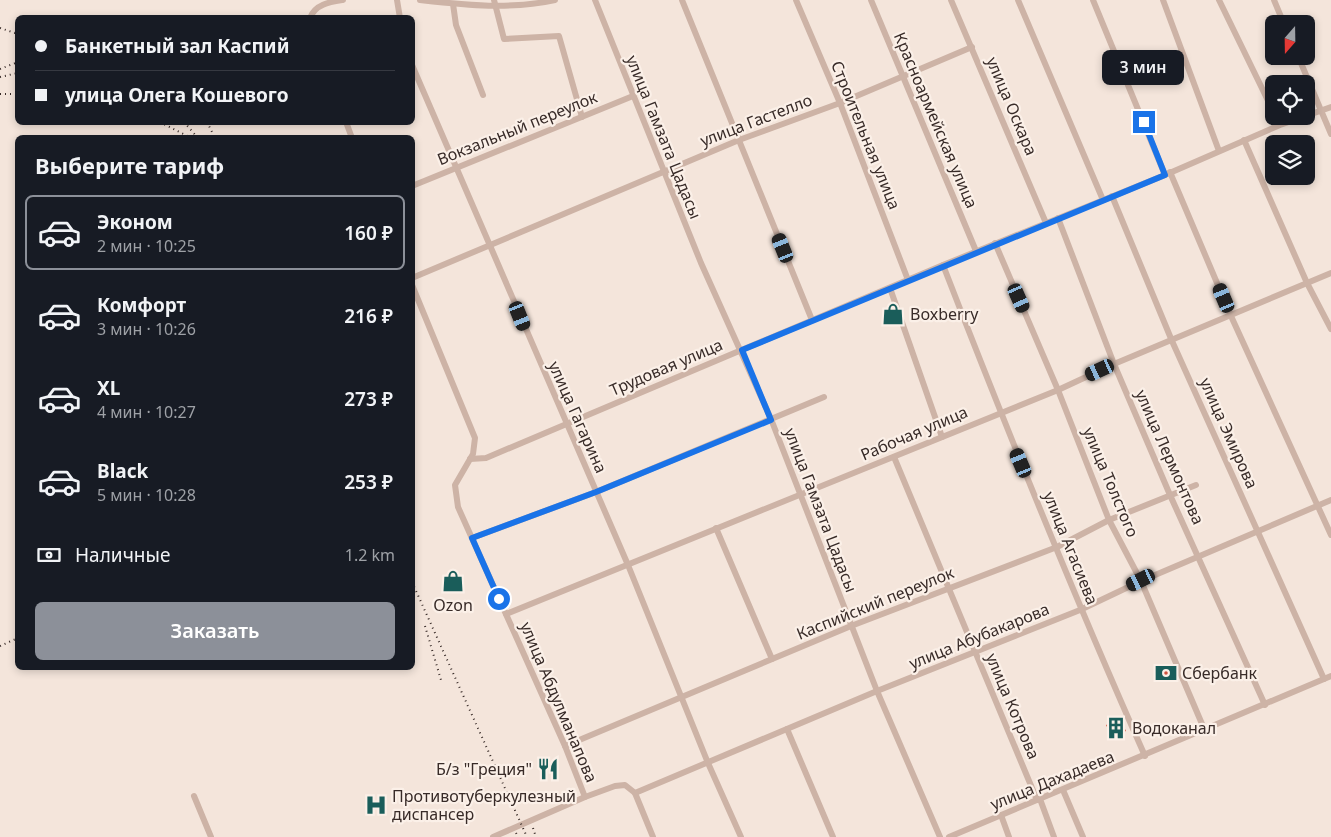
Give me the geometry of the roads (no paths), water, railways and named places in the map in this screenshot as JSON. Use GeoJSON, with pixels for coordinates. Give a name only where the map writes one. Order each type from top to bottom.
{"type":"FeatureCollection","features":[{"type":"Feature","properties":{"kind":"street"},"geometry":{"type":"LineString","coordinates":[[311,15],[312,11],[320,6],[343,0]]}},
{"type":"Feature","properties":{"kind":"street"},"geometry":{"type":"LineString","coordinates":[[397,0],[400,15]]}},
{"type":"Feature","properties":{"kind":"street"},"geometry":{"type":"LineString","coordinates":[[420,0],[497,7],[522,6],[555,0]]}},
{"type":"Feature","properties":{"kind":"street"},"geometry":{"type":"LineString","coordinates":[[494,0],[504,39],[559,36],[582,117]]}},
{"type":"Feature","properties":{"kind":"street","name":"улица Гамзата Цадасы"},"geometry":{"type":"LineString","coordinates":[[595,0],[663,172],[701,263],[742,350],[877,691],[940,837]]}},
{"type":"Feature","properties":{"kind":"street"},"geometry":{"type":"LineString","coordinates":[[682,0],[812,320]]}},
{"type":"Feature","properties":{"kind":"street","name":"Строительная улица"},"geometry":{"type":"LineString","coordinates":[[796,0],[840,102],[908,280]]}},
{"type":"Feature","properties":{"kind":"street","name":"Красноармейская улица"},"geometry":{"type":"LineString","coordinates":[[871,0],[976,251]]}},
{"type":"Feature","properties":{"kind":"street","name":"улица Оскара"},"geometry":{"type":"LineString","coordinates":[[951,0],[1046,222]]}},
{"type":"Feature","properties":{"kind":"street"},"geometry":{"type":"LineString","coordinates":[[1018,0],[1103,200]]}},
{"type":"Feature","properties":{"kind":"street"},"geometry":{"type":"LineString","coordinates":[[1093,0],[1167,173],[1331,535]]}},
{"type":"Feature","properties":{"kind":"street"},"geometry":{"type":"LineString","coordinates":[[1163,0],[1219,151]]}},
{"type":"Feature","properties":{"kind":"street"},"geometry":{"type":"LineString","coordinates":[[1219,0],[1265,96]]}},
{"type":"Feature","properties":{"kind":"street"},"geometry":{"type":"LineString","coordinates":[[1274,0],[1280,15]]}},
{"type":"Feature","properties":{"kind":"street"},"geometry":{"type":"LineString","coordinates":[[453,4],[456,25],[483,95]]}},
{"type":"Feature","properties":{"kind":"street","name":"улица Гастелло"},"geometry":{"type":"LineString","coordinates":[[415,277],[739,140],[840,102],[972,47]]}},
{"type":"Feature","properties":{"kind":"street"},"geometry":{"type":"LineString","coordinates":[[1302,65],[1331,134]]}},
{"type":"Feature","properties":{"kind":"street","name":"улица Гагарина"},"geometry":{"type":"LineString","coordinates":[[415,72],[628,565],[708,763],[741,837]]}},
{"type":"Feature","properties":{"kind":"street","name":"Вокзальный переулок"},"geometry":{"type":"LineString","coordinates":[[415,185],[632,96]]}},
{"type":"Feature","properties":{"kind":"street","name":"Трудовая улица"},"geometry":{"type":"LineString","coordinates":[[1315,114],[1331,107]]}},
{"type":"Feature","properties":{"kind":"street","name":"Трудовая улица"},"geometry":{"type":"LineString","coordinates":[[470,459],[486,458],[1280,125]]}},
{"type":"Feature","properties":{"kind":"street"},"geometry":{"type":"LineString","coordinates":[[1244,140],[1307,283],[1331,329]]}},
{"type":"Feature","properties":{"kind":"street","name":"улица Эмирова"},"geometry":{"type":"LineString","coordinates":[[1112,196],[1172,341],[1258,533],[1329,677]]}},
{"type":"Feature","properties":{"kind":"street","name":"улица Лермонтова"},"geometry":{"type":"LineString","coordinates":[[1058,218],[1114,364],[1170,495],[1265,705]]}},
{"type":"Feature","properties":{"kind":"street","name":"улица Толстого"},"geometry":{"type":"LineString","coordinates":[[995,243],[1058,390],[1109,520],[1141,580],[1205,730]]}},
{"type":"Feature","properties":{"kind":"street","name":"улица Агасиева"},"geometry":{"type":"LineString","coordinates":[[943,265],[1000,413],[1057,547],[1080,610],[1145,756]]}},
{"type":"Feature","properties":{"kind":"street","name":"Рабочая улица"},"geometry":{"type":"LineString","coordinates":[[506,614],[716,528],[801,496],[1058,390],[1114,364],[1331,273]]}},
{"type":"Feature","properties":{"kind":"street"},"geometry":{"type":"LineString","coordinates":[[890,288],[942,437]]}},
{"type":"Feature","properties":{"kind":"street","name":"улица Абдулманапова"},"geometry":{"type":"LineString","coordinates":[[415,292],[473,434],[475,446],[455,485],[458,507],[565,746],[585,797]]}},
{"type":"Feature","properties":{"kind":"street"},"geometry":{"type":"LineString","coordinates":[[472,538],[596,492],[771,420],[824,396]]}},
{"type":"Feature","properties":{"kind":"street","name":"улица Котрова"},"geometry":{"type":"LineString","coordinates":[[894,457],[947,588],[1054,837]]}},
{"type":"Feature","properties":{"kind":"street","name":"Каспийский переулок"},"geometry":{"type":"LineString","coordinates":[[565,746],[851,626],[1057,547],[1109,520],[1196,485]]}},
{"type":"Feature","properties":{"kind":"street","name":"улица Абубакарова"},"geometry":{"type":"LineString","coordinates":[[635,793],[877,691],[1080,610],[1141,580],[1258,533],[1331,500]]}},
{"type":"Feature","properties":{"kind":"street"},"geometry":{"type":"LineString","coordinates":[[716,528],[772,659]]}},
{"type":"Feature","properties":{"kind":"street","name":"улица Дахадаева"},"geometry":{"type":"LineString","coordinates":[[949,837],[1329,677]]}},
{"type":"Feature","properties":{"kind":"street"},"geometry":{"type":"LineString","coordinates":[[787,729],[832,837]]}},
{"type":"Feature","properties":{"kind":"street"},"geometry":{"type":"LineString","coordinates":[[492,837],[615,786],[625,786],[635,793],[653,837]]}},
{"type":"Feature","properties":{"kind":"street"},"geometry":{"type":"LineString","coordinates":[[1063,790],[1083,837]]}},
{"type":"Feature","properties":{"kind":"street"},"geometry":{"type":"LineString","coordinates":[[194,796],[211,837]]}},
{"type":"Feature","properties":{"kind":"street"},"geometry":{"type":"LineString","coordinates":[[1001,815],[1009,837]]}},
{"type":"Feature","properties":{"kind":"railway"},"geometry":{"type":"LineString","coordinates":[[0,28],[15,33]]}},
{"type":"Feature","properties":{"kind":"railway"},"geometry":{"type":"LineString","coordinates":[[0,69],[15,63]]}},
{"type":"Feature","properties":{"kind":"railway"},"geometry":{"type":"LineString","coordinates":[[0,77],[15,74]]}},
{"type":"Feature","properties":{"kind":"railway"},"geometry":{"type":"LineString","coordinates":[[0,94],[15,94]]}},
{"type":"Feature","properties":{"kind":"railway"},"geometry":{"type":"LineString","coordinates":[[166,125],[185,135]]}},
{"type":"Feature","properties":{"kind":"railway"},"geometry":{"type":"LineString","coordinates":[[187,125],[195,135]]}},
{"type":"Feature","properties":{"kind":"railway"},"geometry":{"type":"LineString","coordinates":[[208,125],[214,135]]}},
{"type":"Feature","properties":{"kind":"railway"},"geometry":{"type":"LineString","coordinates":[[415,589],[527,837]]}},
{"type":"Feature","properties":{"kind":"railway"},"geometry":{"type":"LineString","coordinates":[[425,626],[441,680]]}},
{"type":"Feature","properties":{"kind":"railway"},"geometry":{"type":"LineString","coordinates":[[0,646],[15,639]]}},
{"type":"Feature","properties":{"kind":"railway"},"geometry":{"type":"LineString","coordinates":[[533,828],[536,837]]}},
{"type":"Feature","properties":{"kind":"railway"},"geometry":{"type":"LineString","coordinates":[[516,833],[518,837]]}},
{"type":"Feature","properties":{"kind":"place","name":"Boxberry"},"geometry":{"type":"Point","coordinates":[893,314]}},
{"type":"Feature","properties":{"kind":"place","name":"Ozon"},"geometry":{"type":"Point","coordinates":[453,581]}},
{"type":"Feature","properties":{"kind":"place","name":"Сбербанк"},"geometry":{"type":"Point","coordinates":[1166,673]}},
{"type":"Feature","properties":{"kind":"place","name":"Водоканал"},"geometry":{"type":"Point","coordinates":[1116,728]}},
{"type":"Feature","properties":{"kind":"place","name":"Б/з \"Греция\""},"geometry":{"type":"Point","coordinates":[548,769]}},
{"type":"Feature","properties":{"kind":"place","name":"Противотуберкулезный диспансер"},"geometry":{"type":"Point","coordinates":[376,805]}}]}
